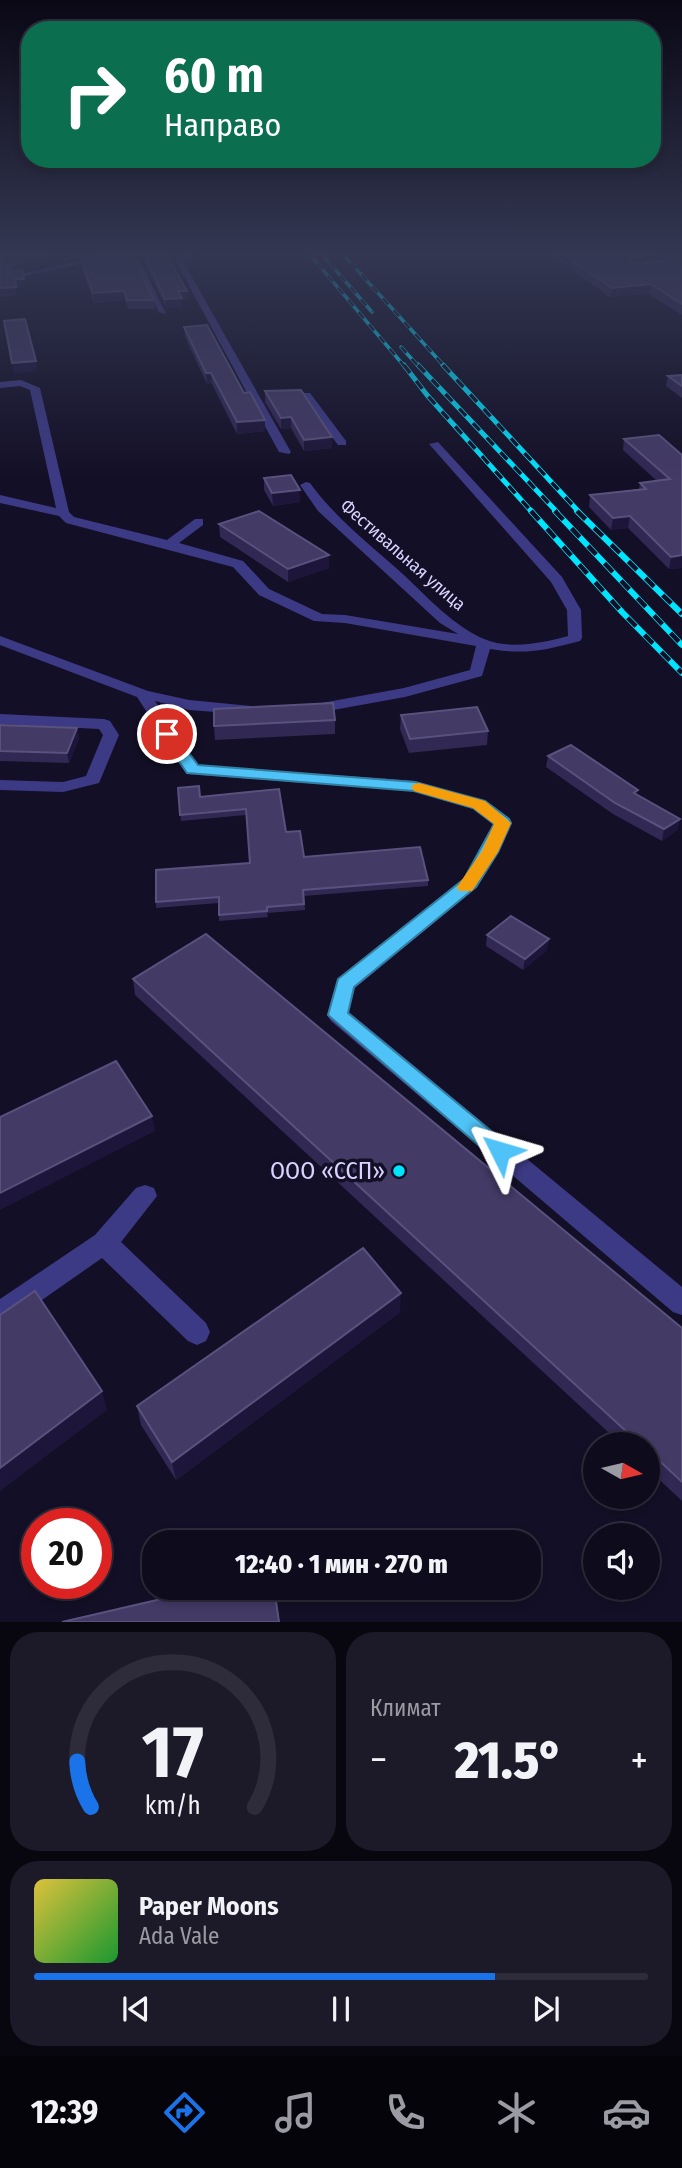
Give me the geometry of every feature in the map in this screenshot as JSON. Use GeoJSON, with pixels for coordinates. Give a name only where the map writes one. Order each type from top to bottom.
{"type":"FeatureCollection","features":[{"type":"Feature","properties":{"kind":"street"},"geometry":{"type":"LineString","coordinates":[[216,327],[285,452]]}},
{"type":"Feature","properties":{"kind":"street"},"geometry":{"type":"LineString","coordinates":[[0,385],[21,383],[35,388],[62,513]]}},
{"type":"Feature","properties":{"kind":"street"},"geometry":{"type":"LineString","coordinates":[[253,395],[306,396],[342,443]]}},
{"type":"Feature","properties":{"kind":"street"},"geometry":{"type":"LineString","coordinates":[[0,499],[62,513],[70,520],[238,564],[264,592],[319,618],[345,619],[518,649],[542,647],[575,638],[574,610],[557,580],[434,444]]}},
{"type":"Feature","properties":{"kind":"street","name":"Фестивальная улица"},"geometry":{"type":"LineString","coordinates":[[306,485],[322,508],[445,620],[484,644]]}},
{"type":"Feature","properties":{"kind":"street"},"geometry":{"type":"LineString","coordinates":[[169,544],[199,522]]}},
{"type":"Feature","properties":{"kind":"street"},"geometry":{"type":"LineString","coordinates":[[0,640],[143,694],[189,705],[271,711]]}},
{"type":"Feature","properties":{"kind":"street"},"geometry":{"type":"LineString","coordinates":[[299,710],[340,706],[477,673],[484,644]]}},
{"type":"Feature","properties":{"kind":"street"},"geometry":{"type":"LineString","coordinates":[[143,694],[193,770],[415,786],[479,805],[503,823],[490,852],[470,883],[345,984],[338,1015],[682,1303]]}},
{"type":"Feature","properties":{"kind":"street"},"geometry":{"type":"LineString","coordinates":[[0,719],[104,724],[111,735],[93,779],[63,787],[0,785]]}},
{"type":"Feature","properties":{"kind":"street"},"geometry":{"type":"LineString","coordinates":[[0,1314],[104,1243],[145,1196]]}},
{"type":"Feature","properties":{"kind":"street"},"geometry":{"type":"LineString","coordinates":[[104,1243],[197,1332]]}},
{"type":"Feature","properties":{"kind":"building"},"geometry":{"type":"Polygon","coordinates":[[[5,327],[27,327],[36,361],[12,363],[5,327]]]}},
{"type":"Feature","properties":{"kind":"building"},"geometry":{"type":"Polygon","coordinates":[[[184,327],[208,327],[244,393],[250,392],[265,420],[237,422],[211,373],[206,373],[184,327]]]}},
{"type":"Feature","properties":{"kind":"building"},"geometry":{"type":"Polygon","coordinates":[[[682,375],[682,386],[668,376],[682,375]]]}},
{"type":"Feature","properties":{"kind":"building"},"geometry":{"type":"Polygon","coordinates":[[[301,390],[332,437],[304,440],[291,417],[281,418],[265,391],[301,390]]]}},
{"type":"Feature","properties":{"kind":"building"},"geometry":{"type":"Polygon","coordinates":[[[659,435],[682,455],[682,555],[671,557],[630,516],[613,518],[590,495],[646,489],[640,483],[670,479],[624,439],[659,435]]]}},
{"type":"Feature","properties":{"kind":"building"},"geometry":{"type":"Polygon","coordinates":[[[291,475],[300,490],[272,493],[264,478],[291,475]]]}},
{"type":"Feature","properties":{"kind":"building"},"geometry":{"type":"Polygon","coordinates":[[[259,511],[329,555],[288,569],[219,524],[259,511]]]}},
{"type":"Feature","properties":{"kind":"building"},"geometry":{"type":"Polygon","coordinates":[[[333,703],[335,720],[214,726],[214,709],[333,703]]]}},
{"type":"Feature","properties":{"kind":"building"},"geometry":{"type":"Polygon","coordinates":[[[477,707],[488,731],[410,739],[401,715],[477,707]]]}},
{"type":"Feature","properties":{"kind":"building"},"geometry":{"type":"Polygon","coordinates":[[[0,725],[77,728],[67,753],[0,751],[0,725]]]}},
{"type":"Feature","properties":{"kind":"building"},"geometry":{"type":"Polygon","coordinates":[[[571,745],[638,790],[634,793],[680,819],[664,829],[615,803],[548,756],[571,745]]]}},
{"type":"Feature","properties":{"kind":"building"},"geometry":{"type":"Polygon","coordinates":[[[199,786],[200,797],[279,789],[286,832],[300,831],[304,857],[420,847],[428,880],[303,890],[304,904],[267,907],[267,911],[219,915],[219,897],[156,902],[156,870],[250,863],[246,809],[180,815],[178,788],[199,786]]]}},
{"type":"Feature","properties":{"kind":"building"},"geometry":{"type":"Polygon","coordinates":[[[511,916],[549,939],[525,959],[487,935],[511,916]]]}},
{"type":"Feature","properties":{"kind":"building","name":"ООО «ССП»"},"geometry":{"type":"Polygon","coordinates":[[[206,934],[682,1328],[682,1482],[660,1461],[660,1432],[627,1432],[133,979],[206,934]]]}},
{"type":"Feature","properties":{"kind":"building"},"geometry":{"type":"Polygon","coordinates":[[[116,1061],[152,1116],[0,1193],[0,1117],[116,1061]]]}},
{"type":"Feature","properties":{"kind":"building"},"geometry":{"type":"Polygon","coordinates":[[[363,1248],[401,1293],[172,1462],[137,1406],[363,1248]]]}},
{"type":"Feature","properties":{"kind":"building"},"geometry":{"type":"Polygon","coordinates":[[[35,1291],[102,1391],[0,1468],[0,1315],[35,1291]]]}},
{"type":"Feature","properties":{"kind":"building"},"geometry":{"type":"Polygon","coordinates":[[[157,1600],[276,1600],[279,1622],[62,1622],[157,1600]]]}},
{"type":"Feature","properties":{"kind":"railway"},"geometry":{"type":"LineString","coordinates":[[371,327],[405,367]]}},
{"type":"Feature","properties":{"kind":"railway"},"geometry":{"type":"LineString","coordinates":[[409,327],[445,367]]}},
{"type":"Feature","properties":{"kind":"railway"},"geometry":{"type":"LineString","coordinates":[[401,347],[419,367]]}},
{"type":"Feature","properties":{"kind":"railway"},"geometry":{"type":"LineString","coordinates":[[404,365],[427,395],[532,512]]}},
{"type":"Feature","properties":{"kind":"railway"},"geometry":{"type":"LineString","coordinates":[[418,365],[557,512]]}},
{"type":"Feature","properties":{"kind":"railway"},"geometry":{"type":"LineString","coordinates":[[443,365],[579,512]]}},
{"type":"Feature","properties":{"kind":"railway"},"geometry":{"type":"LineString","coordinates":[[531,511],[622,612],[682,673]]}},
{"type":"Feature","properties":{"kind":"railway"},"geometry":{"type":"LineString","coordinates":[[555,511],[682,645]]}},
{"type":"Feature","properties":{"kind":"railway"},"geometry":{"type":"LineString","coordinates":[[577,511],[682,614]]}},
{"type":"Feature","properties":{"kind":"slow traffic"},"geometry":{"type":"LineString","coordinates":[[419,787],[479,805],[503,823],[490,852],[465,887]]}},
{"type":"Feature","properties":{"kind":"place","name":"ООО «ССП»"},"geometry":{"type":"Point","coordinates":[399,1171]}},
{"type":"Feature","properties":{"kind":"route"},"geometry":{"type":"LineString","coordinates":[[167,734],[193,770],[415,786],[479,805],[503,823],[490,852],[470,883],[345,984],[338,1015],[500,1151]]}}]}
